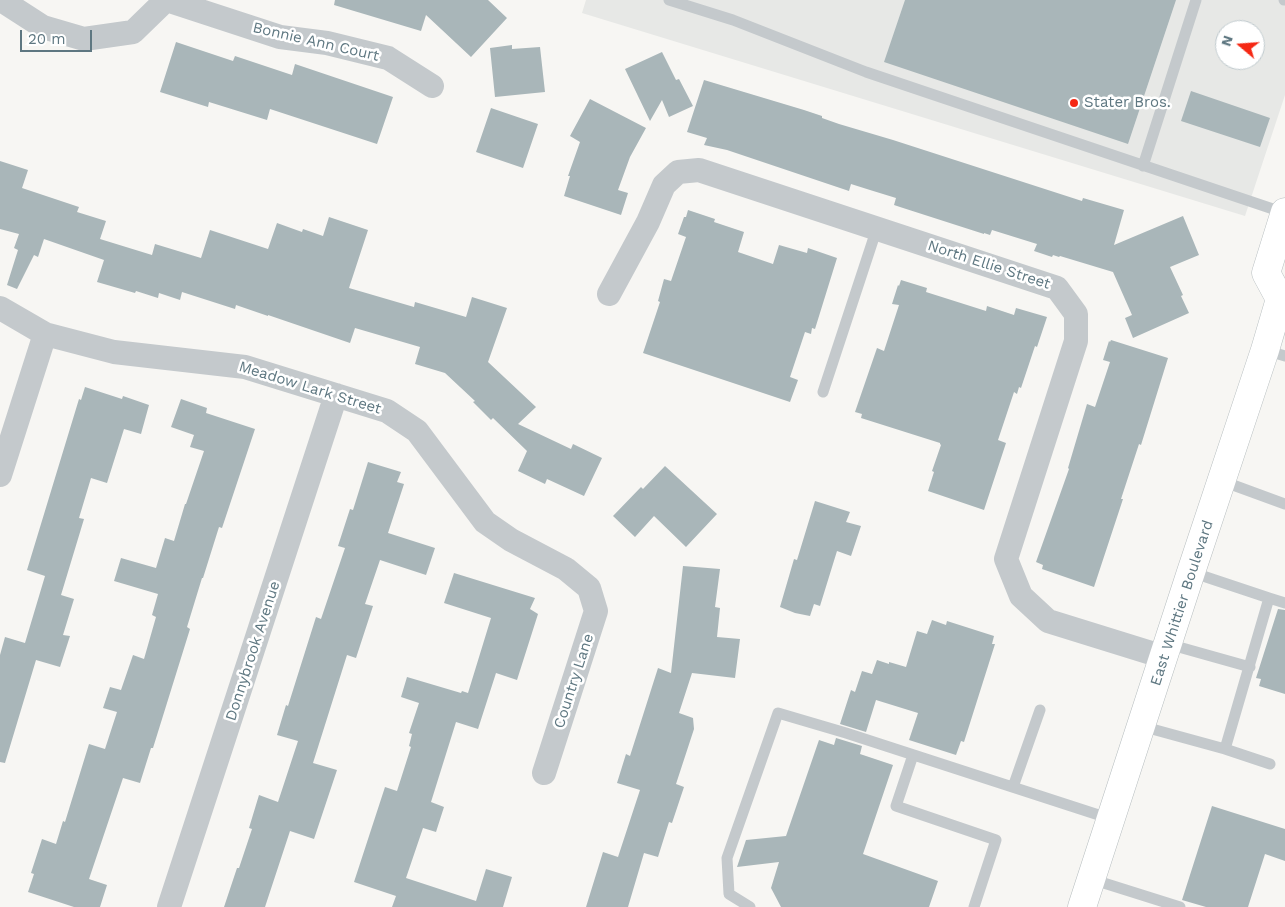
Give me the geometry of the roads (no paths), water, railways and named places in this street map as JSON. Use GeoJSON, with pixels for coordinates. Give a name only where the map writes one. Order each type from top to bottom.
{"type":"FeatureCollection","features":[{"type":"Feature","properties":{"kind":"main road","name":"East Whittier Boulevard"},"geometry":{"type":"LineString","coordinates":[[1082,907],[1222,481],[1275,353],[1283,299],[1266,273],[1285,213]]}},
{"type":"Feature","properties":{"kind":"street","name":"Bonnie Ann Court"},"geometry":{"type":"LineString","coordinates":[[1,0],[43,28],[84,39],[133,32],[167,0],[280,37],[328,42],[388,58],[432,86]]}},
{"type":"Feature","properties":{"kind":"street","name":"North Ellie Street"},"geometry":{"type":"LineString","coordinates":[[609,294],[648,222],[664,185],[678,172],[699,170],[1058,288],[1076,314],[1076,340],[1006,559],[1021,596],[1048,621],[1166,650]]}},
{"type":"Feature","properties":{"kind":"street","name":"Meadow Lark Street"},"geometry":{"type":"LineString","coordinates":[[0,308],[45,334],[114,352],[244,367],[387,411],[417,432],[485,522],[511,540],[566,569],[589,588]]}},
{"type":"Feature","properties":{"kind":"street"},"geometry":{"type":"LineString","coordinates":[[0,475],[45,334]]}},
{"type":"Feature","properties":{"kind":"street","name":"Donnybrook Avenue"},"geometry":{"type":"LineString","coordinates":[[170,907],[336,395]]}},
{"type":"Feature","properties":{"kind":"street","name":"Country Lane"},"geometry":{"type":"LineString","coordinates":[[544,774],[596,611],[589,588]]}},
{"type":"Feature","properties":{"kind":"lane"},"geometry":{"type":"LineString","coordinates":[[669,0],[733,20],[866,72],[1285,213]]}},
{"type":"Feature","properties":{"kind":"lane"},"geometry":{"type":"LineString","coordinates":[[1144,166],[1196,0]]}},
{"type":"Feature","properties":{"kind":"lane"},"geometry":{"type":"LineString","coordinates":[[823,392],[876,228]]}},
{"type":"Feature","properties":{"kind":"lane"},"geometry":{"type":"LineString","coordinates":[[1222,481],[1285,504]]}},
{"type":"Feature","properties":{"kind":"lane"},"geometry":{"type":"LineString","coordinates":[[1191,572],[1285,604]]}},
{"type":"Feature","properties":{"kind":"lane"},"geometry":{"type":"LineString","coordinates":[[1224,749],[1269,598]]}},
{"type":"Feature","properties":{"kind":"lane"},"geometry":{"type":"LineString","coordinates":[[1166,650],[1250,667]]}},
{"type":"Feature","properties":{"kind":"lane"},"geometry":{"type":"LineString","coordinates":[[1013,787],[1040,710]]}},
{"type":"Feature","properties":{"kind":"lane"},"geometry":{"type":"LineString","coordinates":[[750,907],[729,894],[727,858],[778,713],[846,732],[1111,819]]}},
{"type":"Feature","properties":{"kind":"lane"},"geometry":{"type":"LineString","coordinates":[[1141,726],[1270,764]]}},
{"type":"Feature","properties":{"kind":"lane"},"geometry":{"type":"LineString","coordinates":[[913,754],[896,806],[996,840],[974,907]]}},
{"type":"Feature","properties":{"kind":"lane"},"geometry":{"type":"LineString","coordinates":[[1091,879],[1180,907]]}},
{"type":"Feature","properties":{"kind":"place","name":"Stater Bros."},"geometry":{"type":"Point","coordinates":[1074,103]}}]}
